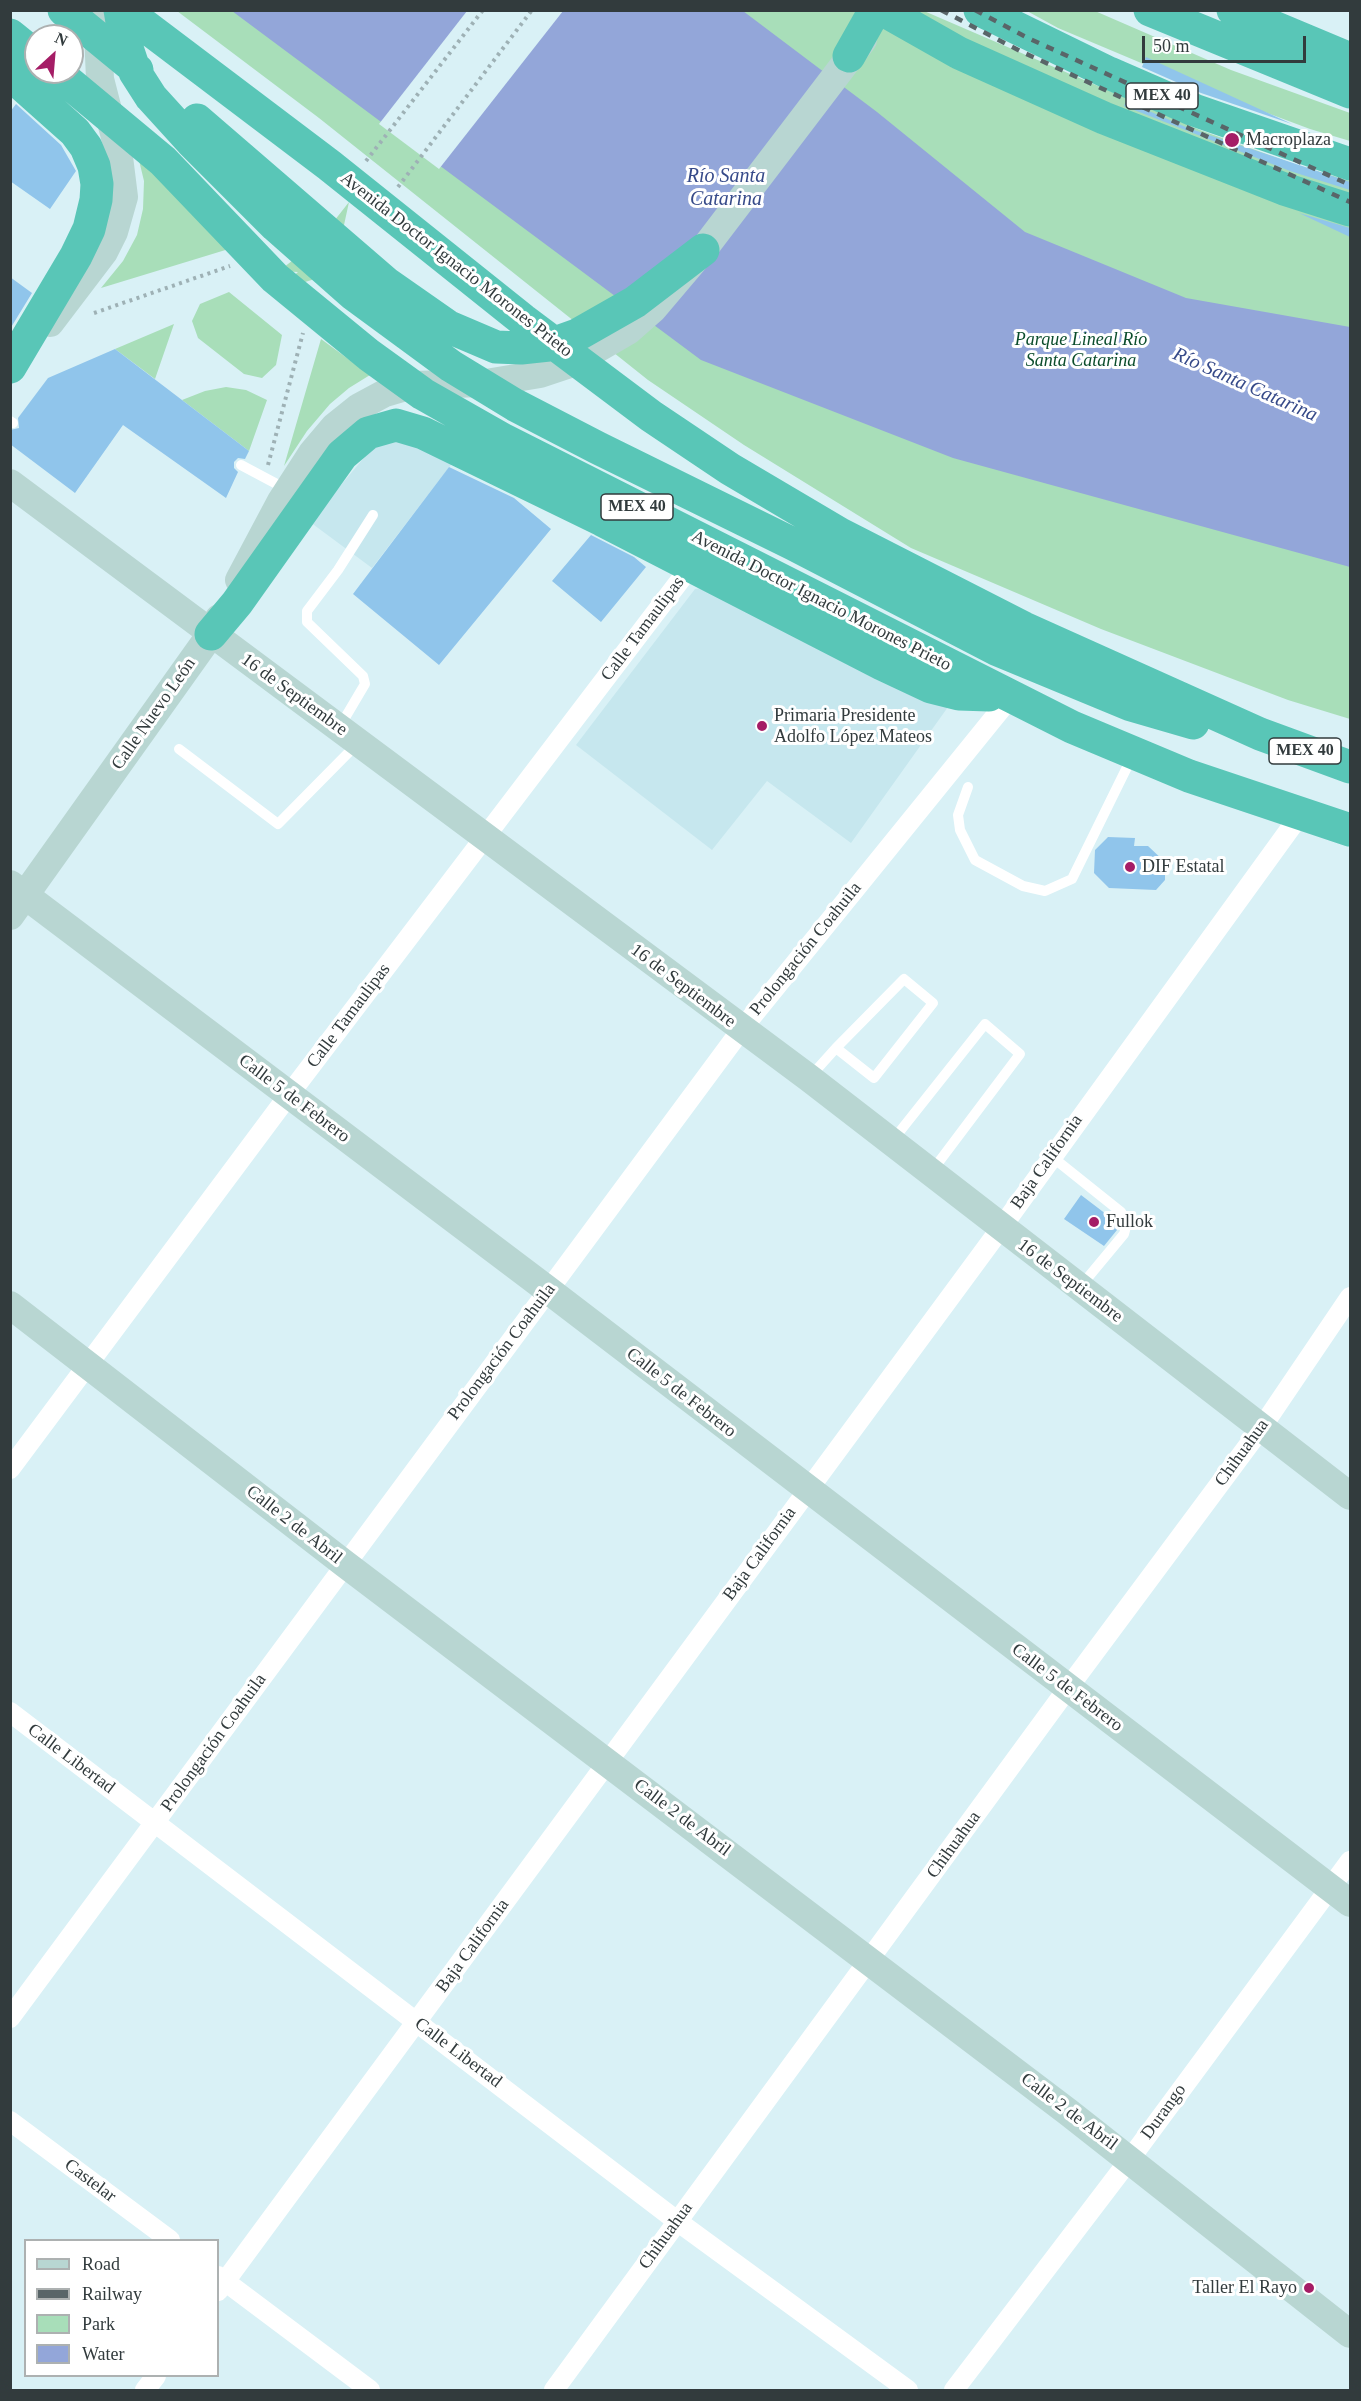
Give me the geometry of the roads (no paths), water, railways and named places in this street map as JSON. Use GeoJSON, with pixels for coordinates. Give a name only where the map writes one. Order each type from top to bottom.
{"type":"FeatureCollection","features":[{"type":"Feature","properties":{"kind":"highway"},"geometry":{"type":"LineString","coordinates":[[64,10],[165,92],[386,283],[449,327],[471,339],[496,346],[521,348],[549,345],[577,335],[635,302],[703,250]]}},
{"type":"Feature","properties":{"kind":"highway"},"geometry":{"type":"LineString","coordinates":[[122,10],[126,45],[135,72],[151,97],[191,141],[268,219],[353,294],[451,366],[515,405],[1030,664],[1131,705],[1191,722],[1260,734]]}},
{"type":"Feature","properties":{"kind":"highway","name":"Avenida Doctor Ignacio Morones Prieto"},"geometry":{"type":"LineString","coordinates":[[122,10],[328,165],[523,320],[651,416],[729,469],[840,534],[1014,623],[1260,734],[1350,767]]}},
{"type":"Feature","properties":{"kind":"highway"},"geometry":{"type":"LineString","coordinates":[[849,56],[875,10]]}},
{"type":"Feature","properties":{"kind":"highway"},"geometry":{"type":"LineString","coordinates":[[883,10],[959,53],[1104,118],[1284,189],[1350,210]]}},
{"type":"Feature","properties":{"kind":"highway","name":"MEX 40"},"geometry":{"type":"LineString","coordinates":[[980,10],[1109,73],[1194,110],[1350,164]]}},
{"type":"Feature","properties":{"kind":"highway"},"geometry":{"type":"LineString","coordinates":[[1150,10],[1350,92]]}},
{"type":"Feature","properties":{"kind":"highway"},"geometry":{"type":"LineString","coordinates":[[1233,10],[1350,59]]}},
{"type":"Feature","properties":{"kind":"highway"},"geometry":{"type":"LineString","coordinates":[[10,35],[24,46]]}},
{"type":"Feature","properties":{"kind":"highway"},"geometry":{"type":"LineString","coordinates":[[10,74],[75,132],[86,147],[94,166],[97,184],[96,201],[89,229],[76,256],[10,367]]}},
{"type":"Feature","properties":{"kind":"highway","name":"Avenida Doctor Ignacio Morones Prieto"},"geometry":{"type":"LineString","coordinates":[[70,84],[163,161],[275,278],[369,355],[423,394],[504,440],[1007,696],[1133,755],[1300,815],[1350,830]]}},
{"type":"Feature","properties":{"kind":"highway"},"geometry":{"type":"LineString","coordinates":[[211,634],[237,603],[342,455],[368,433],[396,425],[423,433],[931,687],[959,694],[1007,696]]}},
{"type":"Feature","properties":{"kind":"street"},"geometry":{"type":"LineString","coordinates":[[10,374],[104,252],[114,232],[124,196],[118,149],[100,79],[97,10]]}},
{"type":"Feature","properties":{"kind":"street","name":"Calle Nuevo León"},"geometry":{"type":"LineString","coordinates":[[15,899],[211,634],[285,496],[312,453],[334,427],[358,407],[385,393],[412,386],[514,379],[573,363],[628,331],[653,309],[703,250],[849,56],[890,10]]}},
{"type":"Feature","properties":{"kind":"street","name":"16 de Septiembre"},"geometry":{"type":"LineString","coordinates":[[10,483],[741,1030],[809,1078],[1350,1496]]}},
{"type":"Feature","properties":{"kind":"street","name":"Calle Tamaulipas"},"geometry":{"type":"LineString","coordinates":[[10,1469],[288,1096],[691,566]]}},
{"type":"Feature","properties":{"kind":"street","name":"Prolongación Coahuila"},"geometry":{"type":"LineString","coordinates":[[10,2018],[156,1824],[345,1564],[741,1030],[1007,696]]}},
{"type":"Feature","properties":{"kind":"street","name":"Baja California"},"geometry":{"type":"LineString","coordinates":[[220,2283],[418,2022],[1001,1228],[1300,815]]}},
{"type":"Feature","properties":{"kind":"street","name":"Calle 5 de Febrero"},"geometry":{"type":"LineString","coordinates":[[15,899],[288,1096],[548,1290],[1340,1895]]}},
{"type":"Feature","properties":{"kind":"street","name":"Chihuahua"},"geometry":{"type":"LineString","coordinates":[[554,2391],[1068,1688],[1262,1427],[1350,1297]]}},
{"type":"Feature","properties":{"kind":"street","name":"Calle 2 de Abril"},"geometry":{"type":"LineString","coordinates":[[10,1305],[345,1564],[609,1761],[1130,2159],[1350,2334]]}},
{"type":"Feature","properties":{"kind":"street","name":"Calle Libertad"},"geometry":{"type":"LineString","coordinates":[[10,1712],[677,2221],[908,2391]]}},
{"type":"Feature","properties":{"kind":"street","name":"Durango"},"geometry":{"type":"LineString","coordinates":[[954,2391],[1130,2159],[1340,1895],[1350,1861]]}},
{"type":"Feature","properties":{"kind":"street","name":"Castelar"},"geometry":{"type":"LineString","coordinates":[[10,2121],[167,2239]]}},
{"type":"Feature","properties":{"kind":"street"},"geometry":{"type":"LineString","coordinates":[[220,2283],[370,2391]]}},
{"type":"Feature","properties":{"kind":"street"},"geometry":{"type":"LineString","coordinates":[[145,2391],[155,2377]]}},
{"type":"Feature","properties":{"kind":"lane"},"geometry":{"type":"LineString","coordinates":[[241,465],[285,496]]}},
{"type":"Feature","properties":{"kind":"lane"},"geometry":{"type":"LineString","coordinates":[[179,749],[278,824],[349,735],[365,684],[363,676],[307,622],[307,611],[338,570],[372,515]]}},
{"type":"Feature","properties":{"kind":"lane"},"geometry":{"type":"LineString","coordinates":[[968,787],[958,815],[960,830],[975,860],[1023,886],[1045,891],[1072,879],[1133,755]]}},
{"type":"Feature","properties":{"kind":"lane"},"geometry":{"type":"LineString","coordinates":[[809,1078],[836,1048],[904,979],[933,1003],[874,1078],[836,1048]]}},
{"type":"Feature","properties":{"kind":"lane"},"geometry":{"type":"LineString","coordinates":[[891,1143],[985,1024],[1020,1054],[930,1173]]}},
{"type":"Feature","properties":{"kind":"lane"},"geometry":{"type":"LineString","coordinates":[[1051,1156],[1120,1212],[1126,1222],[1124,1234],[1079,1288]]}},
{"type":"Feature","properties":{"kind":"water","name":"Río Santa Catarina"},"geometry":{"type":"Polygon","coordinates":[[[232,11],[743,11],[877,112],[1025,232],[1186,298],[1350,327],[1350,567],[953,458],[701,360],[232,11]]]}},
{"type":"Feature","properties":{"kind":"railway"},"geometry":{"type":"LineString","coordinates":[[941,10],[1020,51],[1350,202]]}},
{"type":"Feature","properties":{"kind":"railway"},"geometry":{"type":"LineString","coordinates":[[975,10],[1028,38],[1350,185]]}},
{"type":"Feature","properties":{"kind":"place","name":"Macroplaza"},"geometry":{"type":"Point","coordinates":[1232,140]}},
{"type":"Feature","properties":{"kind":"place","name":"Primaria Presidente Adolfo López Mateos"},"geometry":{"type":"Point","coordinates":[762,726]}},
{"type":"Feature","properties":{"kind":"place","name":"DIF Estatal"},"geometry":{"type":"Point","coordinates":[1130,867]}},
{"type":"Feature","properties":{"kind":"place","name":"Fullok"},"geometry":{"type":"Point","coordinates":[1094,1222]}},
{"type":"Feature","properties":{"kind":"place","name":"Taller El Rayo"},"geometry":{"type":"Point","coordinates":[1309,2288]}},
{"type":"Feature","properties":{"kind":"park label","name":"Parque Lineal Río Santa Catarina"},"geometry":{"type":"Point","coordinates":[1081,350]}}]}
